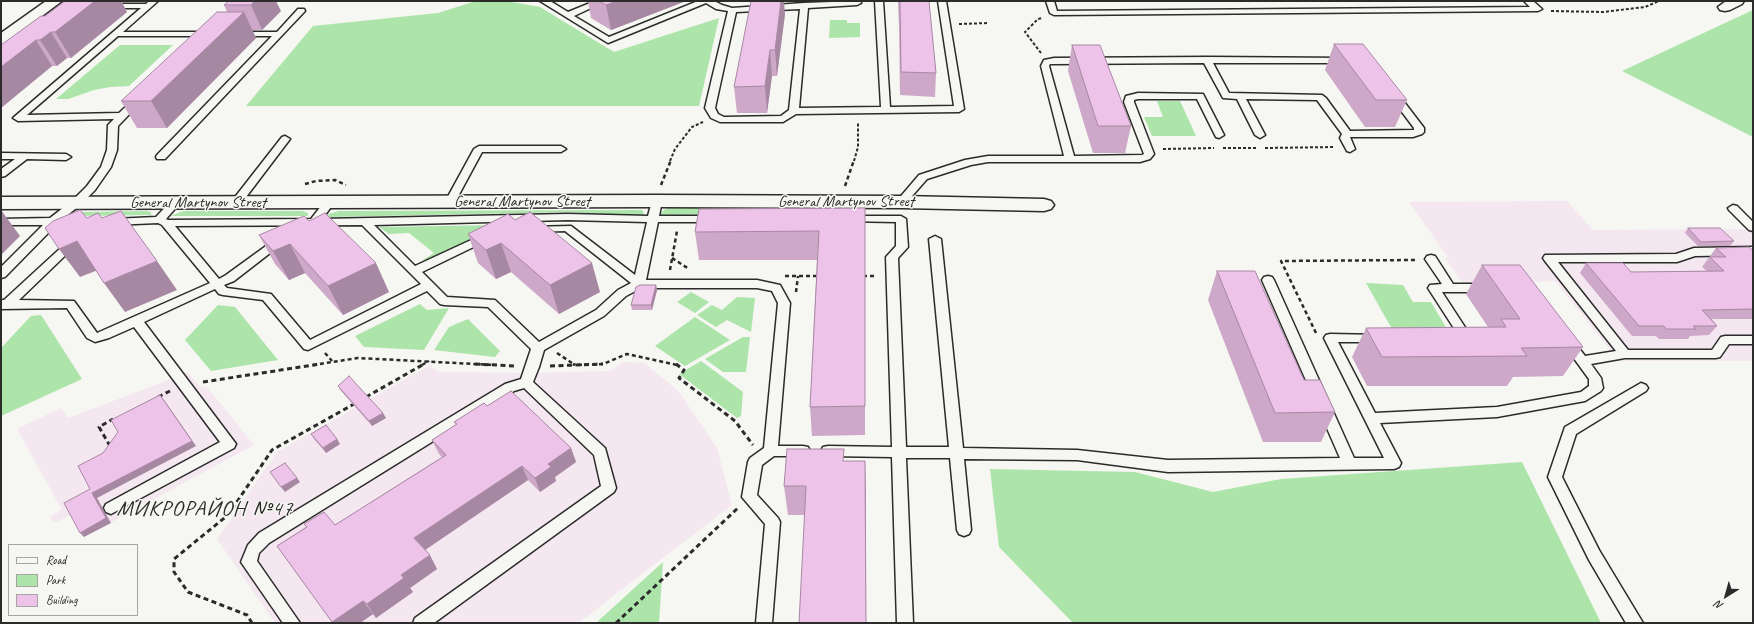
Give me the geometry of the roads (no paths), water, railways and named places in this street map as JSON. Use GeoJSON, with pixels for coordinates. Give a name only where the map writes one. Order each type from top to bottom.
{"type":"FeatureCollection","features":[{"type":"Feature","properties":{"kind":"street"},"geometry":{"type":"LineString","coordinates":[[1,40],[55,5]]}},
{"type":"Feature","properties":{"kind":"street","name":"General Martynov Street"},"geometry":{"type":"LineString","coordinates":[[1,203],[656,203],[836,210],[901,202],[1044,204]]}},
{"type":"Feature","properties":{"kind":"lane"},"geometry":{"type":"LineString","coordinates":[[544,1],[608,40],[705,1]]}},
{"type":"Feature","properties":{"kind":"lane"},"geometry":{"type":"LineString","coordinates":[[573,1],[584,8]]}},
{"type":"Feature","properties":{"kind":"lane"},"geometry":{"type":"LineString","coordinates":[[568,15],[602,1]]}},
{"type":"Feature","properties":{"kind":"lane"},"geometry":{"type":"LineString","coordinates":[[708,1],[719,7],[732,10],[778,5],[857,3]]}},
{"type":"Feature","properties":{"kind":"lane"},"geometry":{"type":"LineString","coordinates":[[879,1],[886,110]]}},
{"type":"Feature","properties":{"kind":"lane"},"geometry":{"type":"LineString","coordinates":[[732,10],[710,108],[714,116],[723,120],[783,119],[794,111],[959,109],[942,1]]}},
{"type":"Feature","properties":{"kind":"lane"},"geometry":{"type":"LineString","coordinates":[[1050,1],[1054,13],[1538,10],[1530,3]]}},
{"type":"Feature","properties":{"kind":"lane"},"geometry":{"type":"LineString","coordinates":[[1210,1],[1216,11]]}},
{"type":"Feature","properties":{"kind":"lane"},"geometry":{"type":"LineString","coordinates":[[104,6],[151,4]]}},
{"type":"Feature","properties":{"kind":"lane"},"geometry":{"type":"LineString","coordinates":[[121,116],[18,118],[151,4]]}},
{"type":"Feature","properties":{"kind":"lane"},"geometry":{"type":"LineString","coordinates":[[794,111],[804,5]]}},
{"type":"Feature","properties":{"kind":"lane"},"geometry":{"type":"LineString","coordinates":[[161,157],[301,11]]}},
{"type":"Feature","properties":{"kind":"lane"},"geometry":{"type":"LineString","coordinates":[[116,34],[212,34],[197,45]]}},
{"type":"Feature","properties":{"kind":"lane"},"geometry":{"type":"LineString","coordinates":[[232,34],[280,34]]}},
{"type":"Feature","properties":{"kind":"lane"},"geometry":{"type":"LineString","coordinates":[[1207,60],[1226,96],[1319,98],[1323,100],[1347,134]]}},
{"type":"Feature","properties":{"kind":"lane"},"geometry":{"type":"LineString","coordinates":[[1070,158],[1045,66],[1047,62],[1352,60]]}},
{"type":"Feature","properties":{"kind":"lane"},"geometry":{"type":"LineString","coordinates":[[1347,134],[1413,134],[1419,132],[1419,128],[1391,90]]}},
{"type":"Feature","properties":{"kind":"lane"},"geometry":{"type":"LineString","coordinates":[[1,274],[53,221],[76,203],[91,188],[106,167],[112,150],[113,125],[144,94]]}},
{"type":"Feature","properties":{"kind":"lane"},"geometry":{"type":"LineString","coordinates":[[901,202],[923,177],[969,162],[988,159],[1140,159],[1146,157],[1149,154],[1129,102],[1129,98],[1138,96],[1200,96],[1219,134]]}},
{"type":"Feature","properties":{"kind":"lane"},"geometry":{"type":"LineString","coordinates":[[1240,96],[1260,135]]}},
{"type":"Feature","properties":{"kind":"lane"},"geometry":{"type":"LineString","coordinates":[[1347,134],[1345,138],[1349,148]]}},
{"type":"Feature","properties":{"kind":"lane"},"geometry":{"type":"LineString","coordinates":[[236,203],[285,139]]}},
{"type":"Feature","properties":{"kind":"lane"},"geometry":{"type":"LineString","coordinates":[[450,202],[479,149],[562,149]]}},
{"type":"Feature","properties":{"kind":"lane"},"geometry":{"type":"LineString","coordinates":[[1,156],[66,157]]}},
{"type":"Feature","properties":{"kind":"lane"},"geometry":{"type":"LineString","coordinates":[[1,174],[24,157]]}},
{"type":"Feature","properties":{"kind":"lane"},"geometry":{"type":"LineString","coordinates":[[163,222],[175,203]]}},
{"type":"Feature","properties":{"kind":"lane"},"geometry":{"type":"LineString","coordinates":[[314,222],[329,203]]}},
{"type":"Feature","properties":{"kind":"lane"},"geometry":{"type":"LineString","coordinates":[[638,284],[656,203]]}},
{"type":"Feature","properties":{"kind":"lane"},"geometry":{"type":"LineString","coordinates":[[414,271],[500,230],[568,217],[656,203],[680,219],[727,219]]}},
{"type":"Feature","properties":{"kind":"lane"},"geometry":{"type":"LineString","coordinates":[[1733,208],[1753,228]]}},
{"type":"Feature","properties":{"kind":"lane"},"geometry":{"type":"LineString","coordinates":[[836,210],[900,219],[902,247],[892,257],[905,623]]}},
{"type":"Feature","properties":{"kind":"lane"},"geometry":{"type":"LineString","coordinates":[[1,222],[83,221]]}},
{"type":"Feature","properties":{"kind":"lane"},"geometry":{"type":"LineString","coordinates":[[98,222],[535,223],[567,228],[638,284]]}},
{"type":"Feature","properties":{"kind":"lane"},"geometry":{"type":"LineString","coordinates":[[106,231],[128,222]]}},
{"type":"Feature","properties":{"kind":"lane"},"geometry":{"type":"LineString","coordinates":[[163,222],[223,291],[267,297],[308,346],[428,285]]}},
{"type":"Feature","properties":{"kind":"lane"},"geometry":{"type":"LineString","coordinates":[[3,306],[70,304],[91,335],[95,338],[105,335],[230,278],[270,248],[327,222]]}},
{"type":"Feature","properties":{"kind":"lane"},"geometry":{"type":"LineString","coordinates":[[365,222],[444,301],[490,303],[538,348]]}},
{"type":"Feature","properties":{"kind":"lane"},"geometry":{"type":"LineString","coordinates":[[935,239],[964,530]]}},
{"type":"Feature","properties":{"kind":"lane"},"geometry":{"type":"LineString","coordinates":[[3,306],[69,246],[84,240]]}},
{"type":"Feature","properties":{"kind":"lane"},"geometry":{"type":"LineString","coordinates":[[1625,354],[1548,258],[1677,258],[1694,252],[1753,251]]}},
{"type":"Feature","properties":{"kind":"lane"},"geometry":{"type":"LineString","coordinates":[[1432,259],[1450,288]]}},
{"type":"Feature","properties":{"kind":"lane"},"geometry":{"type":"LineString","coordinates":[[1268,280],[1349,463]]}},
{"type":"Feature","properties":{"kind":"lane"},"geometry":{"type":"LineString","coordinates":[[526,383],[533,367],[538,348],[600,313],[622,293],[638,284],[757,284],[776,288],[784,303],[766,453]]}},
{"type":"Feature","properties":{"kind":"lane"},"geometry":{"type":"LineString","coordinates":[[1451,338],[1466,338],[1434,288],[1496,288]]}},
{"type":"Feature","properties":{"kind":"lane"},"geometry":{"type":"LineString","coordinates":[[111,508],[229,444],[136,321]]}},
{"type":"Feature","properties":{"kind":"lane"},"geometry":{"type":"LineString","coordinates":[[1370,418],[1497,412],[1585,396],[1596,388],[1595,378],[1560,331]]}},
{"type":"Feature","properties":{"kind":"lane"},"geometry":{"type":"LineString","coordinates":[[764,623],[773,522],[749,497],[755,462],[766,453],[899,452],[1077,455],[1168,466],[1394,463],[1330,338],[1390,338]]}},
{"type":"Feature","properties":{"kind":"lane"},"geometry":{"type":"LineString","coordinates":[[1582,361],[1625,354],[1716,354],[1725,340],[1753,340]]}},
{"type":"Feature","properties":{"kind":"lane"},"geometry":{"type":"LineString","coordinates":[[292,623],[249,562],[252,550],[264,538],[510,387],[526,383]]}},
{"type":"Feature","properties":{"kind":"lane"},"geometry":{"type":"LineString","coordinates":[[421,623],[609,488],[600,452],[526,383]]}},
{"type":"Feature","properties":{"kind":"lane"},"geometry":{"type":"LineString","coordinates":[[1636,623],[1594,554],[1555,477],[1570,431],[1641,388]]}},
{"type":"Feature","properties":{"kind":"district","name":"МИКРОРАЙОН №47"},"geometry":{"type":"Point","coordinates":[205,509]}}]}
